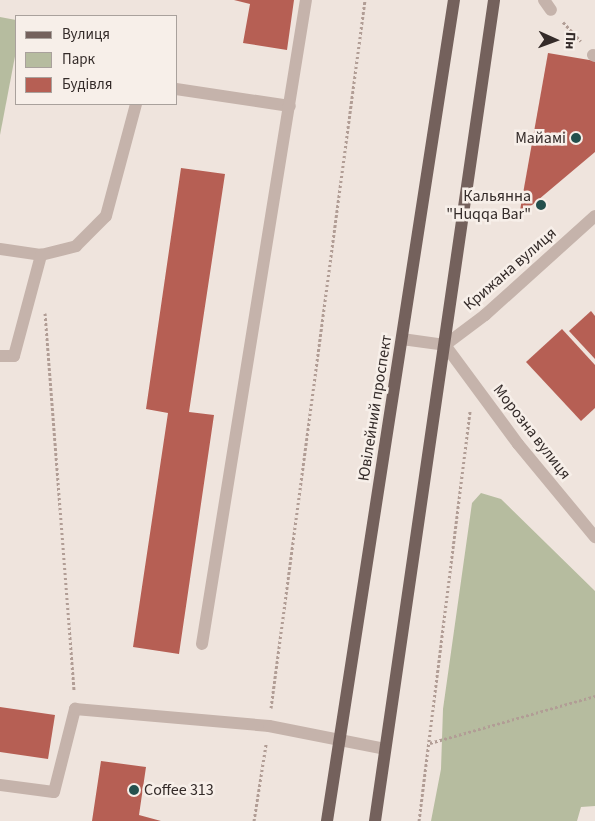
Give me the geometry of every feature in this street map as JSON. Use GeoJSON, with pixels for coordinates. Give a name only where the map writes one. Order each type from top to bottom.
{"type":"FeatureCollection","features":[{"type":"Feature","properties":{"kind":"main road","name":"Ювілейний проспект"},"geometry":{"type":"LineString","coordinates":[[327,821],[454,0]]}},
{"type":"Feature","properties":{"kind":"main road"},"geometry":{"type":"LineString","coordinates":[[375,821],[494,0]]}},
{"type":"Feature","properties":{"kind":"street"},"geometry":{"type":"LineString","coordinates":[[202,644],[306,0]]}},
{"type":"Feature","properties":{"kind":"street"},"geometry":{"type":"LineString","coordinates":[[178,89],[290,106]]}},
{"type":"Feature","properties":{"kind":"street"},"geometry":{"type":"LineString","coordinates":[[0,249],[41,255],[76,246],[106,216],[136,105]]}},
{"type":"Feature","properties":{"kind":"street","name":"Крижана вулиця"},"geometry":{"type":"LineString","coordinates":[[445,345],[485,315],[595,216]]}},
{"type":"Feature","properties":{"kind":"street"},"geometry":{"type":"LineString","coordinates":[[0,356],[14,356],[41,255]]}},
{"type":"Feature","properties":{"kind":"street"},"geometry":{"type":"LineString","coordinates":[[402,339],[445,345]]}},
{"type":"Feature","properties":{"kind":"street","name":"Морозна вулиця"},"geometry":{"type":"LineString","coordinates":[[445,345],[518,444],[595,537]]}},
{"type":"Feature","properties":{"kind":"street"},"geometry":{"type":"LineString","coordinates":[[0,785],[54,792],[76,709],[269,726],[385,749]]}},
{"type":"Feature","properties":{"kind":"path"},"geometry":{"type":"LineString","coordinates":[[254,821],[269,726],[365,0]]}},
{"type":"Feature","properties":{"kind":"path"},"geometry":{"type":"LineString","coordinates":[[548,5],[594,56]]}},
{"type":"Feature","properties":{"kind":"path"},"geometry":{"type":"LineString","coordinates":[[45,304],[76,709]]}},
{"type":"Feature","properties":{"kind":"path"},"geometry":{"type":"LineString","coordinates":[[419,821],[473,382]]}},
{"type":"Feature","properties":{"kind":"path"},"geometry":{"type":"LineString","coordinates":[[430,743],[595,696]]}},
{"type":"Feature","properties":{"kind":"green space"},"geometry":{"type":"Polygon","coordinates":[[[0,17],[15,20],[15,56],[0,135],[0,17]]]}},
{"type":"Feature","properties":{"kind":"green space"},"geometry":{"type":"Polygon","coordinates":[[[481,493],[501,499],[595,591],[595,806],[581,807],[577,821],[431,821],[441,769],[443,709],[472,503],[481,493]]]}},
{"type":"Feature","properties":{"kind":"building"},"geometry":{"type":"Polygon","coordinates":[[[234,0],[294,0],[287,50],[243,43],[250,4],[234,0]]]}},
{"type":"Feature","properties":{"kind":"building"},"geometry":{"type":"Polygon","coordinates":[[[548,53],[595,61],[595,152],[519,216],[548,53]]]}},
{"type":"Feature","properties":{"kind":"building"},"geometry":{"type":"Polygon","coordinates":[[[181,168],[225,174],[189,412],[214,415],[179,654],[133,647],[168,413],[146,409],[181,168]]]}},
{"type":"Feature","properties":{"kind":"building"},"geometry":{"type":"Polygon","coordinates":[[[591,311],[595,316],[595,359],[569,331],[591,311]]]}},
{"type":"Feature","properties":{"kind":"building"},"geometry":{"type":"Polygon","coordinates":[[[562,329],[595,365],[595,408],[581,421],[526,362],[562,329]]]}},
{"type":"Feature","properties":{"kind":"building"},"geometry":{"type":"Polygon","coordinates":[[[0,707],[55,715],[48,759],[0,752],[0,707]]]}},
{"type":"Feature","properties":{"kind":"building"},"geometry":{"type":"Polygon","coordinates":[[[101,761],[146,767],[139,815],[161,821],[92,821],[101,761]]]}},
{"type":"Feature","properties":{"kind":"place","name":"Майамі"},"geometry":{"type":"Point","coordinates":[576,138]}},
{"type":"Feature","properties":{"kind":"place","name":"Кальянна \"Huqqa Bar\""},"geometry":{"type":"Point","coordinates":[541,205]}},
{"type":"Feature","properties":{"kind":"place","name":"Coffee 313"},"geometry":{"type":"Point","coordinates":[134,790]}}]}
